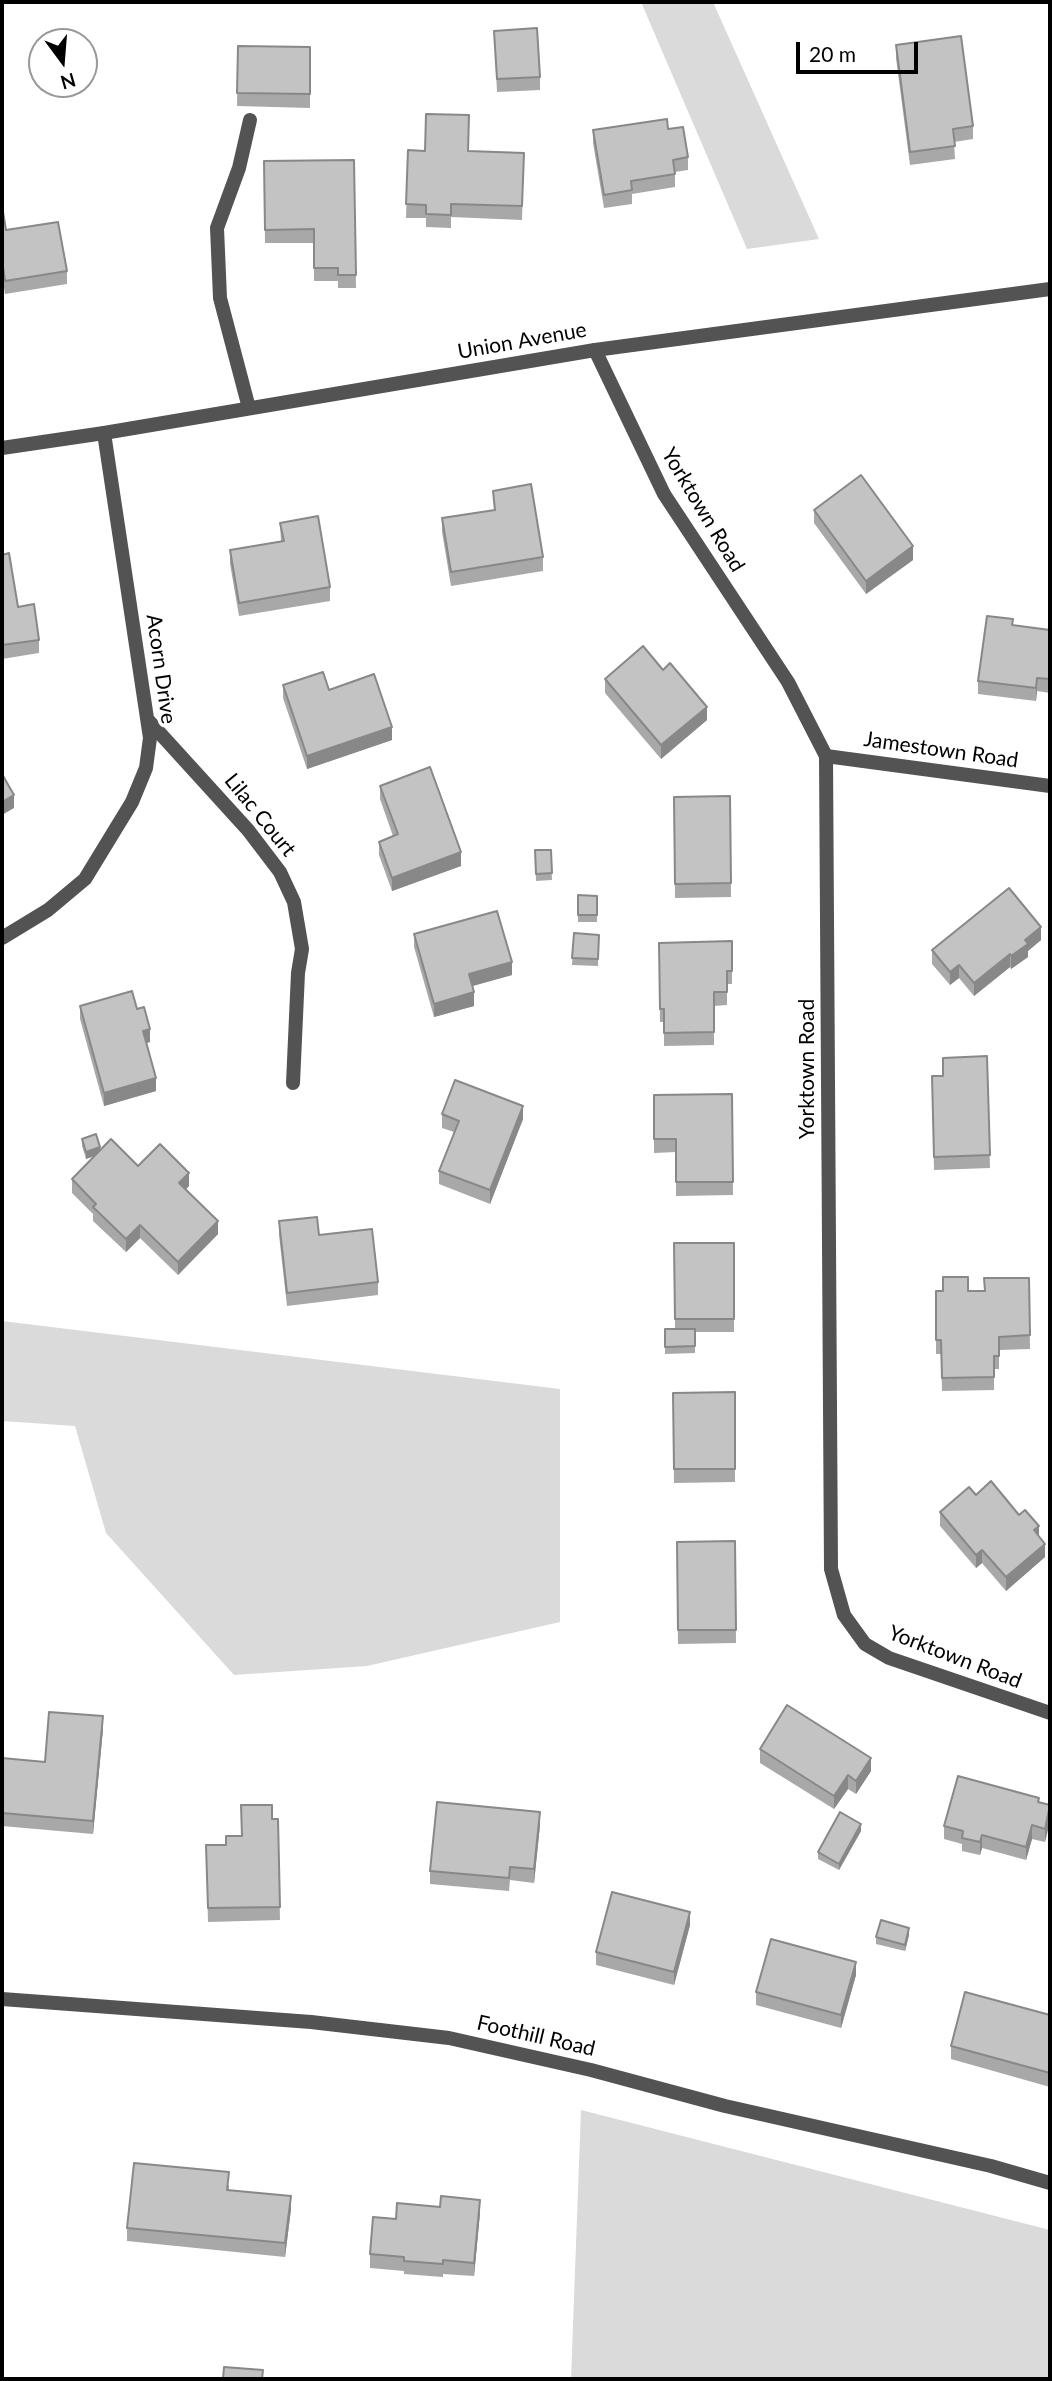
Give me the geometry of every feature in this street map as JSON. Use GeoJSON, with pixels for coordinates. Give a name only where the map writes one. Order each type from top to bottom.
{"type":"FeatureCollection","features":[{"type":"Feature","properties":{"kind":"street"},"geometry":{"type":"LineString","coordinates":[[249,408],[220,298],[217,228],[239,168],[250,120]]}},
{"type":"Feature","properties":{"kind":"street","name":"Union Avenue"},"geometry":{"type":"LineString","coordinates":[[2,448],[595,350],[1050,289]]}},
{"type":"Feature","properties":{"kind":"street","name":"Yorktown Road"},"geometry":{"type":"LineString","coordinates":[[595,350],[664,494],[788,682],[826,756],[831,1569],[844,1615],[865,1644],[889,1658],[1050,1713]]}},
{"type":"Feature","properties":{"kind":"street","name":"Acorn Drive"},"geometry":{"type":"LineString","coordinates":[[2,938],[48,910],[85,879],[132,802],[146,768],[150,738],[148,719],[104,433]]}},
{"type":"Feature","properties":{"kind":"street","name":"Lilac Court"},"geometry":{"type":"LineString","coordinates":[[148,719],[248,830],[280,872],[294,902],[302,949],[298,973],[293,1083]]}},
{"type":"Feature","properties":{"kind":"street","name":"Jamestown Road"},"geometry":{"type":"LineString","coordinates":[[826,756],[1050,786]]}},
{"type":"Feature","properties":{"kind":"street","name":"Foothill Road"},"geometry":{"type":"LineString","coordinates":[[2,1999],[311,2022],[449,2038],[591,2070],[725,2106],[991,2166],[1050,2183]]}},
{"type":"Feature","properties":{"kind":"shaded area"},"geometry":{"type":"Polygon","coordinates":[[[641,2],[713,2],[819,239],[747,249],[641,2]]]}},
{"type":"Feature","properties":{"kind":"shaded area"},"geometry":{"type":"Polygon","coordinates":[[[2,1321],[560,1389],[560,1622],[367,1666],[234,1675],[106,1533],[75,1426],[2,1421],[2,1321]]]}},
{"type":"Feature","properties":{"kind":"shaded area"},"geometry":{"type":"Polygon","coordinates":[[[581,2110],[1050,2230],[1050,2379],[571,2379],[581,2110]]]}},
{"type":"Feature","properties":{"kind":"building"},"geometry":{"type":"Polygon","coordinates":[[[537,28],[540,77],[497,79],[494,31],[537,28]]]}},
{"type":"Feature","properties":{"kind":"building"},"geometry":{"type":"Polygon","coordinates":[[[961,36],[973,126],[953,129],[955,146],[910,152],[896,45],[961,36]]]}},
{"type":"Feature","properties":{"kind":"building"},"geometry":{"type":"Polygon","coordinates":[[[238,46],[310,47],[310,94],[237,93],[238,46]]]}},
{"type":"Feature","properties":{"kind":"building"},"geometry":{"type":"Polygon","coordinates":[[[426,114],[469,115],[468,151],[524,153],[522,206],[451,204],[451,215],[426,214],[426,205],[406,204],[408,150],[425,151],[426,114]]]}},
{"type":"Feature","properties":{"kind":"building"},"geometry":{"type":"Polygon","coordinates":[[[667,119],[668,129],[683,127],[688,157],[673,160],[675,174],[631,181],[632,190],[604,195],[593,130],[667,119]]]}},
{"type":"Feature","properties":{"kind":"building"},"geometry":{"type":"Polygon","coordinates":[[[354,160],[356,275],[338,275],[338,268],[314,268],[314,229],[265,230],[264,161],[354,160]]]}},
{"type":"Feature","properties":{"kind":"building"},"geometry":{"type":"Polygon","coordinates":[[[2,212],[6,230],[58,222],[67,271],[5,281],[2,212]]]}},
{"type":"Feature","properties":{"kind":"building"},"geometry":{"type":"Polygon","coordinates":[[[861,475],[913,546],[866,581],[814,510],[861,475]]]}},
{"type":"Feature","properties":{"kind":"building"},"geometry":{"type":"Polygon","coordinates":[[[531,484],[543,557],[451,572],[442,518],[495,510],[493,491],[531,484]]]}},
{"type":"Feature","properties":{"kind":"building"},"geometry":{"type":"Polygon","coordinates":[[[318,516],[330,587],[239,603],[230,550],[284,541],[280,523],[318,516]]]}},
{"type":"Feature","properties":{"kind":"building"},"geometry":{"type":"Polygon","coordinates":[[[9,553],[18,607],[34,604],[39,640],[2,645],[2,555],[9,553]]]}},
{"type":"Feature","properties":{"kind":"building"},"geometry":{"type":"Polygon","coordinates":[[[987,616],[1013,619],[1012,625],[1050,630],[1050,679],[1037,678],[1036,688],[978,681],[987,616]]]}},
{"type":"Feature","properties":{"kind":"building"},"geometry":{"type":"Polygon","coordinates":[[[643,646],[663,670],[670,663],[707,707],[661,745],[605,679],[643,646]]]}},
{"type":"Feature","properties":{"kind":"building"},"geometry":{"type":"Polygon","coordinates":[[[323,672],[329,690],[374,674],[392,727],[307,756],[283,685],[323,672]]]}},
{"type":"Feature","properties":{"kind":"building"},"geometry":{"type":"Polygon","coordinates":[[[430,767],[461,852],[392,878],[379,842],[398,834],[380,786],[430,767]]]}},
{"type":"Feature","properties":{"kind":"building"},"geometry":{"type":"Polygon","coordinates":[[[2,774],[14,795],[2,802],[2,774]]]}},
{"type":"Feature","properties":{"kind":"building"},"geometry":{"type":"Polygon","coordinates":[[[730,796],[731,883],[675,884],[674,797],[730,796]]]}},
{"type":"Feature","properties":{"kind":"building"},"geometry":{"type":"Polygon","coordinates":[[[535,850],[551,850],[552,873],[536,874],[535,850]]]}},
{"type":"Feature","properties":{"kind":"building"},"geometry":{"type":"Polygon","coordinates":[[[1009,888],[1041,927],[1025,940],[1028,944],[1011,956],[1010,954],[974,983],[959,965],[950,972],[932,950],[1009,888]]]}},
{"type":"Feature","properties":{"kind":"building"},"geometry":{"type":"Polygon","coordinates":[[[578,895],[597,896],[597,915],[578,915],[578,895]]]}},
{"type":"Feature","properties":{"kind":"building"},"geometry":{"type":"Polygon","coordinates":[[[497,911],[512,962],[469,974],[474,992],[434,1004],[414,934],[497,911]]]}},
{"type":"Feature","properties":{"kind":"building"},"geometry":{"type":"Polygon","coordinates":[[[574,933],[599,935],[598,959],[572,958],[574,933]]]}},
{"type":"Feature","properties":{"kind":"building"},"geometry":{"type":"Polygon","coordinates":[[[732,941],[732,971],[727,971],[727,992],[714,992],[714,1032],[664,1033],[664,1009],[660,1009],[659,943],[732,941]]]}},
{"type":"Feature","properties":{"kind":"building"},"geometry":{"type":"Polygon","coordinates":[[[132,991],[137,1009],[144,1007],[150,1029],[143,1031],[156,1078],[104,1093],[80,1006],[132,991]]]}},
{"type":"Feature","properties":{"kind":"building"},"geometry":{"type":"Polygon","coordinates":[[[987,1056],[990,1155],[934,1157],[932,1076],[943,1076],[943,1058],[987,1056]]]}},
{"type":"Feature","properties":{"kind":"building"},"geometry":{"type":"Polygon","coordinates":[[[455,1080],[523,1106],[490,1190],[439,1171],[459,1121],[442,1114],[455,1080]]]}},
{"type":"Feature","properties":{"kind":"building"},"geometry":{"type":"Polygon","coordinates":[[[732,1094],[733,1182],[676,1182],[676,1139],[654,1139],[654,1095],[732,1094]]]}},
{"type":"Feature","properties":{"kind":"building"},"geometry":{"type":"Polygon","coordinates":[[[96,1134],[100,1147],[86,1152],[82,1139],[96,1134]]]}},
{"type":"Feature","properties":{"kind":"building"},"geometry":{"type":"Polygon","coordinates":[[[111,1139],[138,1166],[160,1144],[189,1173],[179,1183],[218,1221],[178,1262],[140,1225],[126,1239],[93,1207],[96,1204],[72,1179],[111,1139]]]}},
{"type":"Feature","properties":{"kind":"building"},"geometry":{"type":"Polygon","coordinates":[[[317,1217],[319,1235],[372,1229],[378,1282],[287,1293],[279,1221],[317,1217]]]}},
{"type":"Feature","properties":{"kind":"building"},"geometry":{"type":"Polygon","coordinates":[[[674,1243],[734,1243],[734,1319],[675,1319],[674,1243]]]}},
{"type":"Feature","properties":{"kind":"building"},"geometry":{"type":"Polygon","coordinates":[[[943,1277],[968,1277],[968,1291],[985,1291],[984,1278],[1029,1278],[1030,1335],[999,1337],[999,1356],[994,1356],[994,1377],[942,1378],[941,1340],[936,1340],[936,1291],[943,1291],[943,1277]]]}},
{"type":"Feature","properties":{"kind":"building"},"geometry":{"type":"Polygon","coordinates":[[[665,1329],[695,1329],[695,1346],[665,1347],[665,1329]]]}},
{"type":"Feature","properties":{"kind":"building"},"geometry":{"type":"Polygon","coordinates":[[[735,1392],[735,1469],[674,1469],[673,1393],[735,1392]]]}},
{"type":"Feature","properties":{"kind":"building"},"geometry":{"type":"Polygon","coordinates":[[[991,1481],[1019,1515],[1025,1510],[1039,1526],[1034,1530],[1045,1544],[1006,1577],[982,1550],[976,1555],[940,1512],[969,1487],[976,1495],[991,1481]]]}},
{"type":"Feature","properties":{"kind":"building"},"geometry":{"type":"Polygon","coordinates":[[[735,1541],[736,1630],[678,1630],[677,1542],[735,1541]]]}},
{"type":"Feature","properties":{"kind":"building"},"geometry":{"type":"Polygon","coordinates":[[[787,1705],[871,1758],[856,1781],[848,1775],[834,1796],[760,1749],[787,1705]]]}},
{"type":"Feature","properties":{"kind":"building"},"geometry":{"type":"Polygon","coordinates":[[[49,1712],[103,1716],[93,1821],[2,1813],[2,1758],[45,1762],[49,1712]]]}},
{"type":"Feature","properties":{"kind":"building"},"geometry":{"type":"Polygon","coordinates":[[[958,1776],[1039,1798],[1038,1802],[1050,1805],[1045,1829],[1032,1825],[1026,1847],[982,1835],[980,1842],[962,1838],[963,1831],[944,1826],[958,1776]]]}},
{"type":"Feature","properties":{"kind":"building"},"geometry":{"type":"Polygon","coordinates":[[[437,1802],[540,1812],[534,1869],[510,1867],[509,1878],[430,1871],[437,1802]]]}},
{"type":"Feature","properties":{"kind":"building"},"geometry":{"type":"Polygon","coordinates":[[[241,1805],[272,1805],[272,1819],[278,1819],[280,1907],[208,1908],[206,1845],[226,1845],[226,1836],[242,1836],[241,1805]]]}},
{"type":"Feature","properties":{"kind":"building"},"geometry":{"type":"Polygon","coordinates":[[[840,1812],[861,1824],[839,1864],[818,1852],[840,1812]]]}},
{"type":"Feature","properties":{"kind":"building"},"geometry":{"type":"Polygon","coordinates":[[[612,1892],[690,1912],[674,1972],[596,1952],[612,1892]]]}},
{"type":"Feature","properties":{"kind":"building"},"geometry":{"type":"Polygon","coordinates":[[[881,1920],[909,1928],[905,1945],[876,1937],[881,1920]]]}},
{"type":"Feature","properties":{"kind":"building"},"geometry":{"type":"Polygon","coordinates":[[[771,1939],[856,1962],[841,2015],[756,1992],[771,1939]]]}},
{"type":"Feature","properties":{"kind":"building"},"geometry":{"type":"Polygon","coordinates":[[[965,1992],[1050,2015],[1050,2073],[951,2046],[965,1992]]]}},
{"type":"Feature","properties":{"kind":"building"},"geometry":{"type":"Polygon","coordinates":[[[134,2163],[229,2172],[227,2190],[291,2196],[285,2243],[127,2228],[134,2163]]]}},
{"type":"Feature","properties":{"kind":"building"},"geometry":{"type":"Polygon","coordinates":[[[441,2196],[480,2200],[474,2263],[443,2260],[443,2264],[404,2261],[404,2257],[370,2254],[373,2217],[396,2219],[397,2203],[440,2207],[441,2196]]]}},
{"type":"Feature","properties":{"kind":"building"},"geometry":{"type":"Polygon","coordinates":[[[224,2367],[263,2370],[262,2379],[223,2379],[224,2367]]]}}]}
